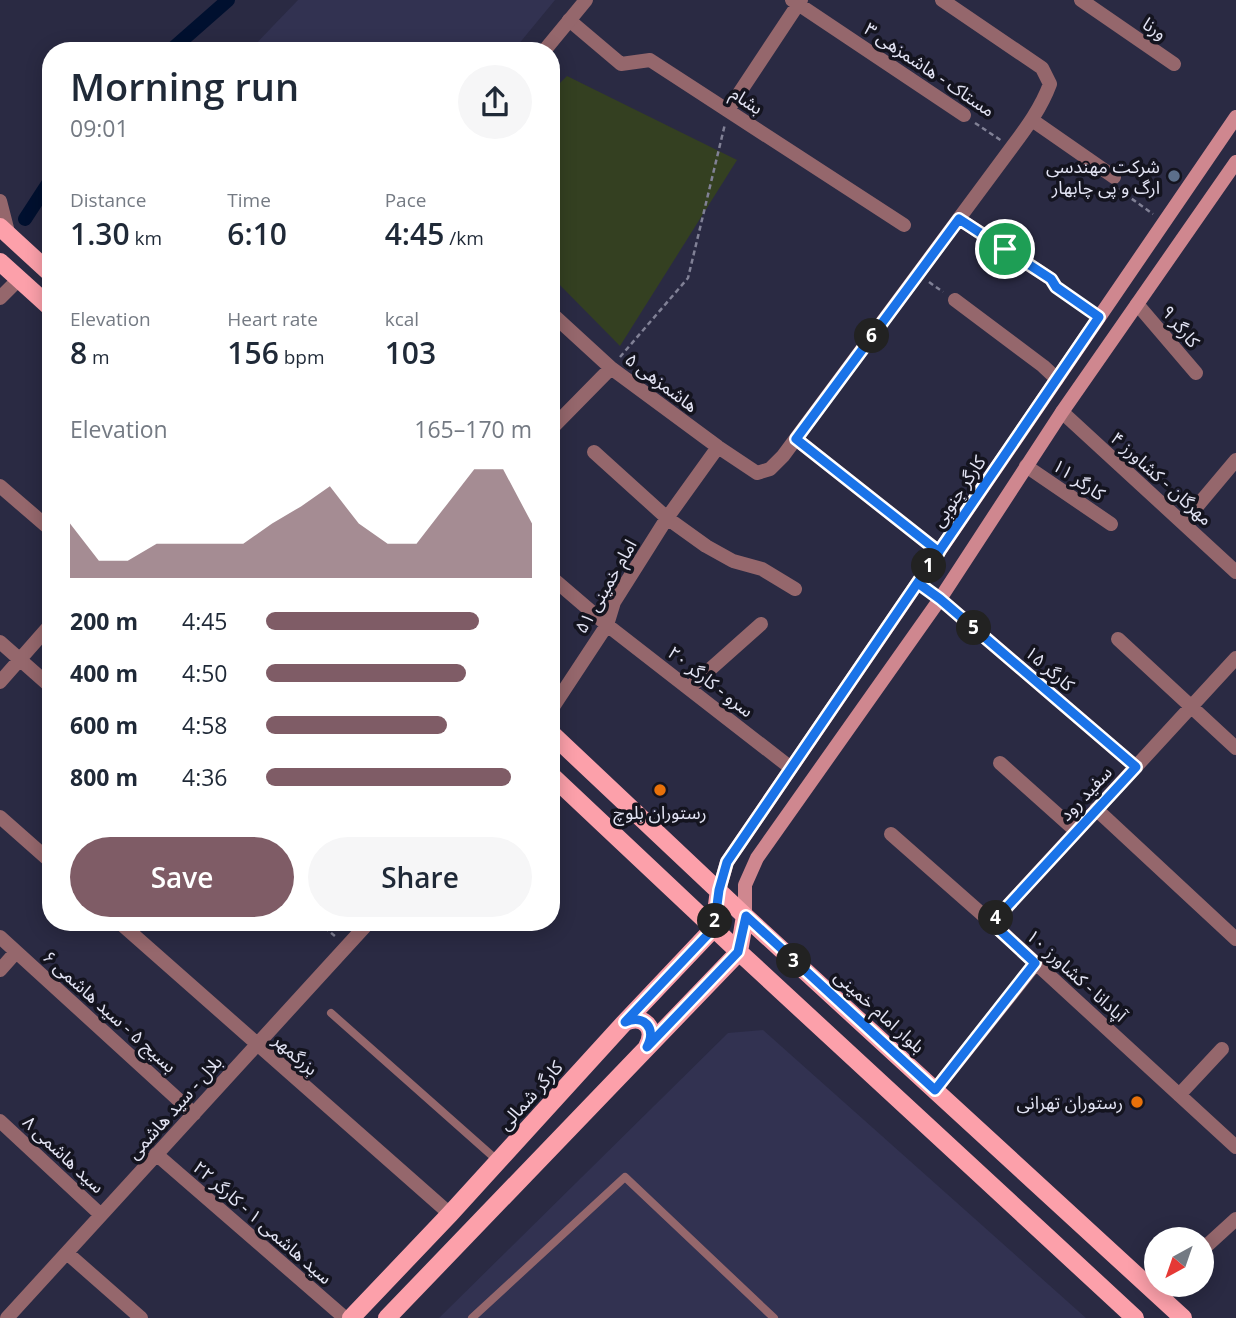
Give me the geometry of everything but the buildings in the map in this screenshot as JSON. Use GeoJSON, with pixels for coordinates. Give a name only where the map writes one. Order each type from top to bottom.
{"type":"FeatureCollection","features":[{"type":"Feature","properties":{"kind":"main road","name":"کارگر جنوبی"},"geometry":{"type":"LineString","coordinates":[[719,890],[727,862],[1236,117]]}},
{"type":"Feature","properties":{"kind":"main road"},"geometry":{"type":"LineString","coordinates":[[387,1318],[738,952],[746,916],[746,885],[758,858],[940,599],[1062,412],[1236,162]]}},
{"type":"Feature","properties":{"kind":"main road"},"geometry":{"type":"LineString","coordinates":[[5,231],[42,266]]}},
{"type":"Feature","properties":{"kind":"main road"},"geometry":{"type":"LineString","coordinates":[[0,262],[42,299]]}},
{"type":"Feature","properties":{"kind":"main road"},"geometry":{"type":"LineString","coordinates":[[918,583],[940,599]]}},
{"type":"Feature","properties":{"kind":"main road","name":"بلوار امام خمینی"},"geometry":{"type":"LineString","coordinates":[[560,741],[935,1090],[1144,1274]]}},
{"type":"Feature","properties":{"kind":"main road"},"geometry":{"type":"LineString","coordinates":[[560,783],[738,952],[1135,1318]]}},
{"type":"Feature","properties":{"kind":"main road"},"geometry":{"type":"LineString","coordinates":[[714,928],[719,890]]}},
{"type":"Feature","properties":{"kind":"main road","name":"کارگر شمالی"},"geometry":{"type":"LineString","coordinates":[[348,1318],[450,1214],[714,928]]}},
{"type":"Feature","properties":{"kind":"main road"},"geometry":{"type":"LineString","coordinates":[[625,1022],[632,1019],[647,1024],[651,1031],[651,1040],[647,1047]]}},
{"type":"Feature","properties":{"kind":"main road","name":"بلوار امام خمینی"},"geometry":{"type":"LineString","coordinates":[[1167,1297],[1183,1318]]}},
{"type":"Feature","properties":{"kind":"street"},"geometry":{"type":"LineString","coordinates":[[551,42],[586,0]]}},
{"type":"Feature","properties":{"kind":"street"},"geometry":{"type":"LineString","coordinates":[[939,552],[796,439],[1012,148],[1032,120],[1050,84],[1042,68],[942,0]]}},
{"type":"Feature","properties":{"kind":"street","name":"ورنا"},"geometry":{"type":"LineString","coordinates":[[1080,0],[1174,64]]}},
{"type":"Feature","properties":{"kind":"street"},"geometry":{"type":"LineString","coordinates":[[728,110],[797,1]]}},
{"type":"Feature","properties":{"kind":"street","name":"مستاک - هاشمزهی ۳"},"geometry":{"type":"LineString","coordinates":[[797,1],[964,115]]}},
{"type":"Feature","properties":{"kind":"street","name":"بشام"},"geometry":{"type":"LineString","coordinates":[[569,20],[621,64],[650,60],[904,225]]}},
{"type":"Feature","properties":{"kind":"street"},"geometry":{"type":"LineString","coordinates":[[1032,120],[1114,177]]}},
{"type":"Feature","properties":{"kind":"street"},"geometry":{"type":"LineString","coordinates":[[0,201],[5,231]]}},
{"type":"Feature","properties":{"kind":"street"},"geometry":{"type":"LineString","coordinates":[[959,219],[1051,279]]}},
{"type":"Feature","properties":{"kind":"street"},"geometry":{"type":"LineString","coordinates":[[0,298],[19,279]]}},
{"type":"Feature","properties":{"kind":"street"},"geometry":{"type":"LineString","coordinates":[[954,300],[1057,379]]}},
{"type":"Feature","properties":{"kind":"street","name":"کارگر ۹"},"geometry":{"type":"LineString","coordinates":[[1137,304],[1196,373]]}},
{"type":"Feature","properties":{"kind":"street","name":"هاشمزهی ۵"},"geometry":{"type":"LineString","coordinates":[[560,321],[611,368],[757,473],[770,469],[796,439]]}},
{"type":"Feature","properties":{"kind":"street"},"geometry":{"type":"LineString","coordinates":[[560,420],[611,368]]}},
{"type":"Feature","properties":{"kind":"street","name":"مهرگان - کشاورز ۴"},"geometry":{"type":"LineString","coordinates":[[1062,412],[1236,572]]}},
{"type":"Feature","properties":{"kind":"street","name":"امام خمینی ۵۱"},"geometry":{"type":"LineString","coordinates":[[560,696],[607,625],[614,602],[667,518],[718,447]]}},
{"type":"Feature","properties":{"kind":"street"},"geometry":{"type":"LineString","coordinates":[[594,452],[667,518],[706,546],[733,561],[762,569],[795,589]]}},
{"type":"Feature","properties":{"kind":"street"},"geometry":{"type":"LineString","coordinates":[[1183,523],[1236,460]]}},
{"type":"Feature","properties":{"kind":"street","name":"کارگر ۱۱"},"geometry":{"type":"LineString","coordinates":[[1026,466],[1111,524]]}},
{"type":"Feature","properties":{"kind":"street"},"geometry":{"type":"LineString","coordinates":[[0,486],[42,522]]}},
{"type":"Feature","properties":{"kind":"street","name":"سرو - کارگر ۲۰"},"geometry":{"type":"LineString","coordinates":[[560,586],[791,768]]}},
{"type":"Feature","properties":{"kind":"street","name":"کارگر ۱۵"},"geometry":{"type":"LineString","coordinates":[[940,599],[1136,767]]}},
{"type":"Feature","properties":{"kind":"street"},"geometry":{"type":"LineString","coordinates":[[689,688],[761,624]]}},
{"type":"Feature","properties":{"kind":"street"},"geometry":{"type":"LineString","coordinates":[[0,682],[42,634]]}},
{"type":"Feature","properties":{"kind":"street"},"geometry":{"type":"LineString","coordinates":[[1118,639],[1236,748]]}},
{"type":"Feature","properties":{"kind":"street"},"geometry":{"type":"LineString","coordinates":[[0,642],[42,679]]}},
{"type":"Feature","properties":{"kind":"street","name":"سفید رود"},"geometry":{"type":"LineString","coordinates":[[992,923],[1236,658]]}},
{"type":"Feature","properties":{"kind":"street"},"geometry":{"type":"LineString","coordinates":[[1000,763],[1076,831]]}},
{"type":"Feature","properties":{"kind":"street"},"geometry":{"type":"LineString","coordinates":[[1096,809],[1236,939]]}},
{"type":"Feature","properties":{"kind":"street"},"geometry":{"type":"LineString","coordinates":[[0,817],[42,854]]}},
{"type":"Feature","properties":{"kind":"street","name":"آپادانا - کشاورز ۱۰"},"geometry":{"type":"LineString","coordinates":[[891,834],[1236,1147]]}},
{"type":"Feature","properties":{"kind":"street","name":"بزرگمهر"},"geometry":{"type":"LineString","coordinates":[[129,931],[450,1214]]}},
{"type":"Feature","properties":{"kind":"street","name":"بلال - سید هاشمی"},"geometry":{"type":"LineString","coordinates":[[5,1314],[67,1253],[361,931]]}},
{"type":"Feature","properties":{"kind":"street","name":"بسیج ۵ - سید هاشمی ۶"},"geometry":{"type":"LineString","coordinates":[[0,937],[194,1114]]}},
{"type":"Feature","properties":{"kind":"street"},"geometry":{"type":"LineString","coordinates":[[0,970],[16,952]]}},
{"type":"Feature","properties":{"kind":"street"},"geometry":{"type":"LineString","coordinates":[[935,1090],[1035,963]]}},
{"type":"Feature","properties":{"kind":"street"},"geometry":{"type":"LineString","coordinates":[[1179,1095],[1222,1049]]}},
{"type":"Feature","properties":{"kind":"street","name":"سید هاشمی ۸"},"geometry":{"type":"LineString","coordinates":[[0,1121],[101,1215]]}},
{"type":"Feature","properties":{"kind":"street","name":"سید هاشمی ۱ - کارگر ۲۲"},"geometry":{"type":"LineString","coordinates":[[156,1154],[348,1318]]}},
{"type":"Feature","properties":{"kind":"street"},"geometry":{"type":"LineString","coordinates":[[1214,1239],[1236,1219]]}},
{"type":"Feature","properties":{"kind":"street"},"geometry":{"type":"LineString","coordinates":[[67,1253],[141,1318]]}},
{"type":"Feature","properties":{"kind":"lane"},"geometry":{"type":"LineString","coordinates":[[331,1013],[498,1161]]}},
{"type":"Feature","properties":{"kind":"lane"},"geometry":{"type":"LineString","coordinates":[[472,1318],[625,1177],[774,1318]]}},
{"type":"Feature","properties":{"kind":"path"},"geometry":{"type":"LineString","coordinates":[[611,368],[688,278],[728,110]]}},
{"type":"Feature","properties":{"kind":"path","name":"مستاک - هاشمزهی ۳"},"geometry":{"type":"LineString","coordinates":[[964,115],[1012,148]]}},
{"type":"Feature","properties":{"kind":"path"},"geometry":{"type":"LineString","coordinates":[[1114,177],[1111,184],[1165,222]]}},
{"type":"Feature","properties":{"kind":"path"},"geometry":{"type":"LineString","coordinates":[[918,274],[954,300]]}},
{"type":"Feature","properties":{"kind":"path"},"geometry":{"type":"LineString","coordinates":[[1051,279],[1056,287],[1099,317]]}},
{"type":"Feature","properties":{"kind":"path"},"geometry":{"type":"LineString","coordinates":[[329,931],[347,946]]}},
{"type":"Feature","properties":{"kind":"shaded area"},"geometry":{"type":"Polygon","coordinates":[[[298,0],[555,0],[520,42],[258,42],[298,0]]]}},
{"type":"Feature","properties":{"kind":"shaded area"},"geometry":{"type":"Polygon","coordinates":[[[763,1030],[1086,1318],[439,1318],[728,1033],[763,1030]]]}},
{"type":"Feature","properties":{"kind":"green space"},"geometry":{"type":"Polygon","coordinates":[[[567,76],[737,160],[620,346],[560,285],[560,83],[567,76]]]}},
{"type":"Feature","properties":{"kind":"waterway"},"geometry":{"type":"LineString","coordinates":[[180,42],[228,0]]}},
{"type":"Feature","properties":{"kind":"waterway"},"geometry":{"type":"LineString","coordinates":[[25,219],[42,193]]}},
{"type":"Feature","properties":{"kind":"place","name":"شرکت مهندسی ارگ و پی چابهار"},"geometry":{"type":"Point","coordinates":[1174,176]}},
{"type":"Feature","properties":{"kind":"place","name":"رستوران بلوچ"},"geometry":{"type":"Point","coordinates":[660,790]}},
{"type":"Feature","properties":{"kind":"place","name":"رستوران تهرانی"},"geometry":{"type":"Point","coordinates":[1137,1102]}},
{"type":"Feature","properties":{"kind":"route"},"geometry":{"type":"LineString","coordinates":[[1005,249],[959,219],[796,439],[939,552],[918,583],[1136,767],[992,923],[1035,963],[935,1090],[746,916],[738,952],[647,1047],[651,1040],[651,1031],[647,1024],[632,1019],[625,1022],[714,928],[719,890],[727,862],[834,707],[918,583],[939,552],[1099,317],[1056,287],[1051,279],[1005,249]]}}]}
